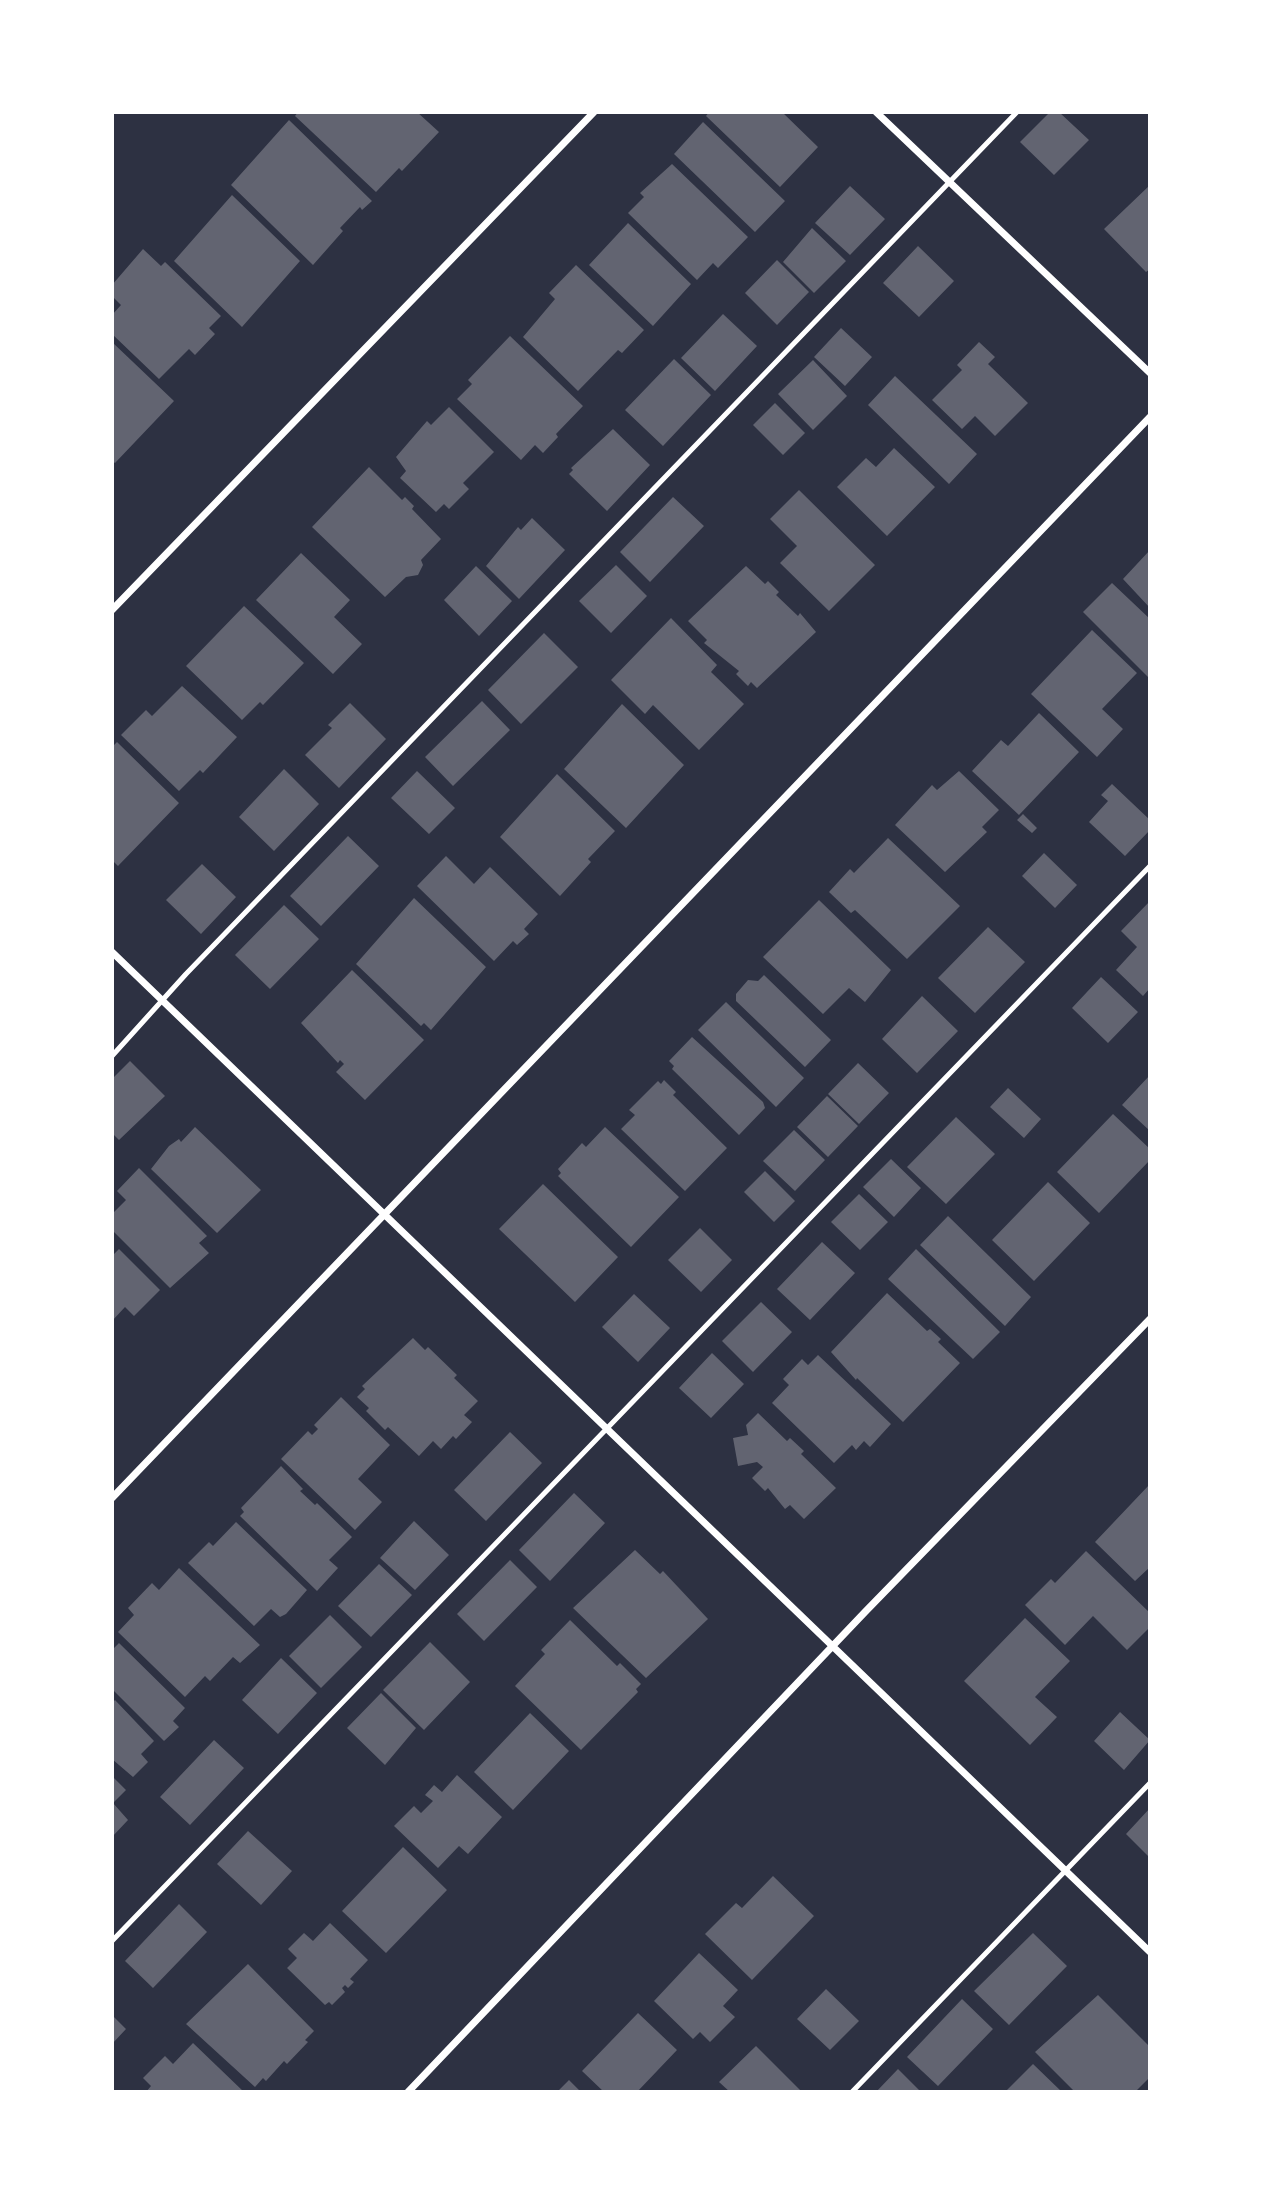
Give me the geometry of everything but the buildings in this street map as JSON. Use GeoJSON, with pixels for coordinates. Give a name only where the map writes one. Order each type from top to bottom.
{"type":"FeatureCollection","features":[{"type":"Feature","properties":{"kind":"street"},"geometry":{"type":"LineString","coordinates":[[112,610],[594,112]]}},
{"type":"Feature","properties":{"kind":"street"},"geometry":{"type":"LineString","coordinates":[[876,112],[1150,373]]}},
{"type":"Feature","properties":{"kind":"street"},"geometry":{"type":"LineString","coordinates":[[112,1498],[1150,417]]}},
{"type":"Feature","properties":{"kind":"street"},"geometry":{"type":"LineString","coordinates":[[112,952],[1150,1952]]}},
{"type":"Feature","properties":{"kind":"street"},"geometry":{"type":"LineString","coordinates":[[408,2092],[1150,1319]]}},
{"type":"Feature","properties":{"kind":"lane"},"geometry":{"type":"LineString","coordinates":[[112,1056],[1017,112]]}},
{"type":"Feature","properties":{"kind":"lane"},"geometry":{"type":"LineString","coordinates":[[112,1941],[1150,866]]}},
{"type":"Feature","properties":{"kind":"lane"},"geometry":{"type":"LineString","coordinates":[[852,2092],[1150,1783]]}}]}
